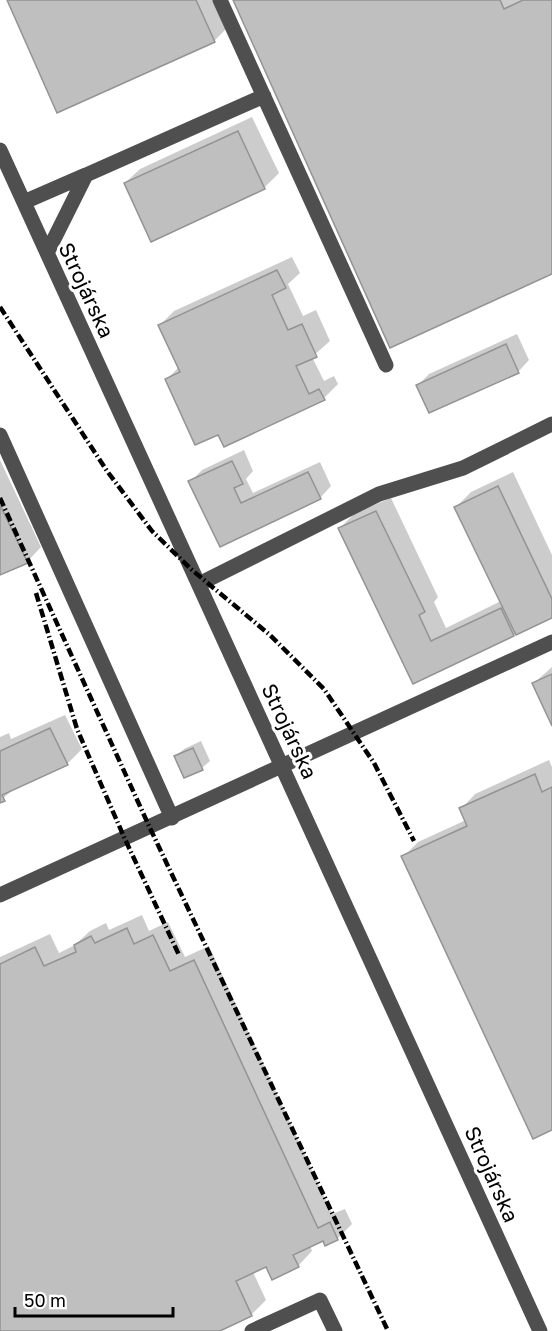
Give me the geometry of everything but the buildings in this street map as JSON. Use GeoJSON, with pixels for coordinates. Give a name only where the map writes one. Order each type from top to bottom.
{"type":"FeatureCollection","features":[{"type":"Feature","properties":{"kind":"street"},"geometry":{"type":"LineString","coordinates":[[220,0],[386,364]]}},
{"type":"Feature","properties":{"kind":"street"},"geometry":{"type":"LineString","coordinates":[[24,202],[264,96]]}},
{"type":"Feature","properties":{"kind":"street","name":"Strojárska"},"geometry":{"type":"LineString","coordinates":[[0,150],[540,1331]]}},
{"type":"Feature","properties":{"kind":"street"},"geometry":{"type":"LineString","coordinates":[[47,253],[86,176]]}},
{"type":"Feature","properties":{"kind":"street"},"geometry":{"type":"LineString","coordinates":[[199,585],[378,494],[463,468],[552,424]]}},
{"type":"Feature","properties":{"kind":"street"},"geometry":{"type":"LineString","coordinates":[[0,435],[172,818]]}},
{"type":"Feature","properties":{"kind":"street"},"geometry":{"type":"LineString","coordinates":[[0,895],[552,642]]}},
{"type":"Feature","properties":{"kind":"street"},"geometry":{"type":"LineString","coordinates":[[252,1331],[320,1300],[335,1331]]}},
{"type":"Feature","properties":{"kind":"railway"},"geometry":{"type":"LineString","coordinates":[[0,307],[107,471],[152,531],[192,570],[270,635],[324,689],[374,763],[414,841]]}},
{"type":"Feature","properties":{"kind":"railway"},"geometry":{"type":"LineString","coordinates":[[0,498],[149,826],[388,1331]]}},
{"type":"Feature","properties":{"kind":"railway"},"geometry":{"type":"LineString","coordinates":[[36,593],[77,729],[179,955]]}}]}
